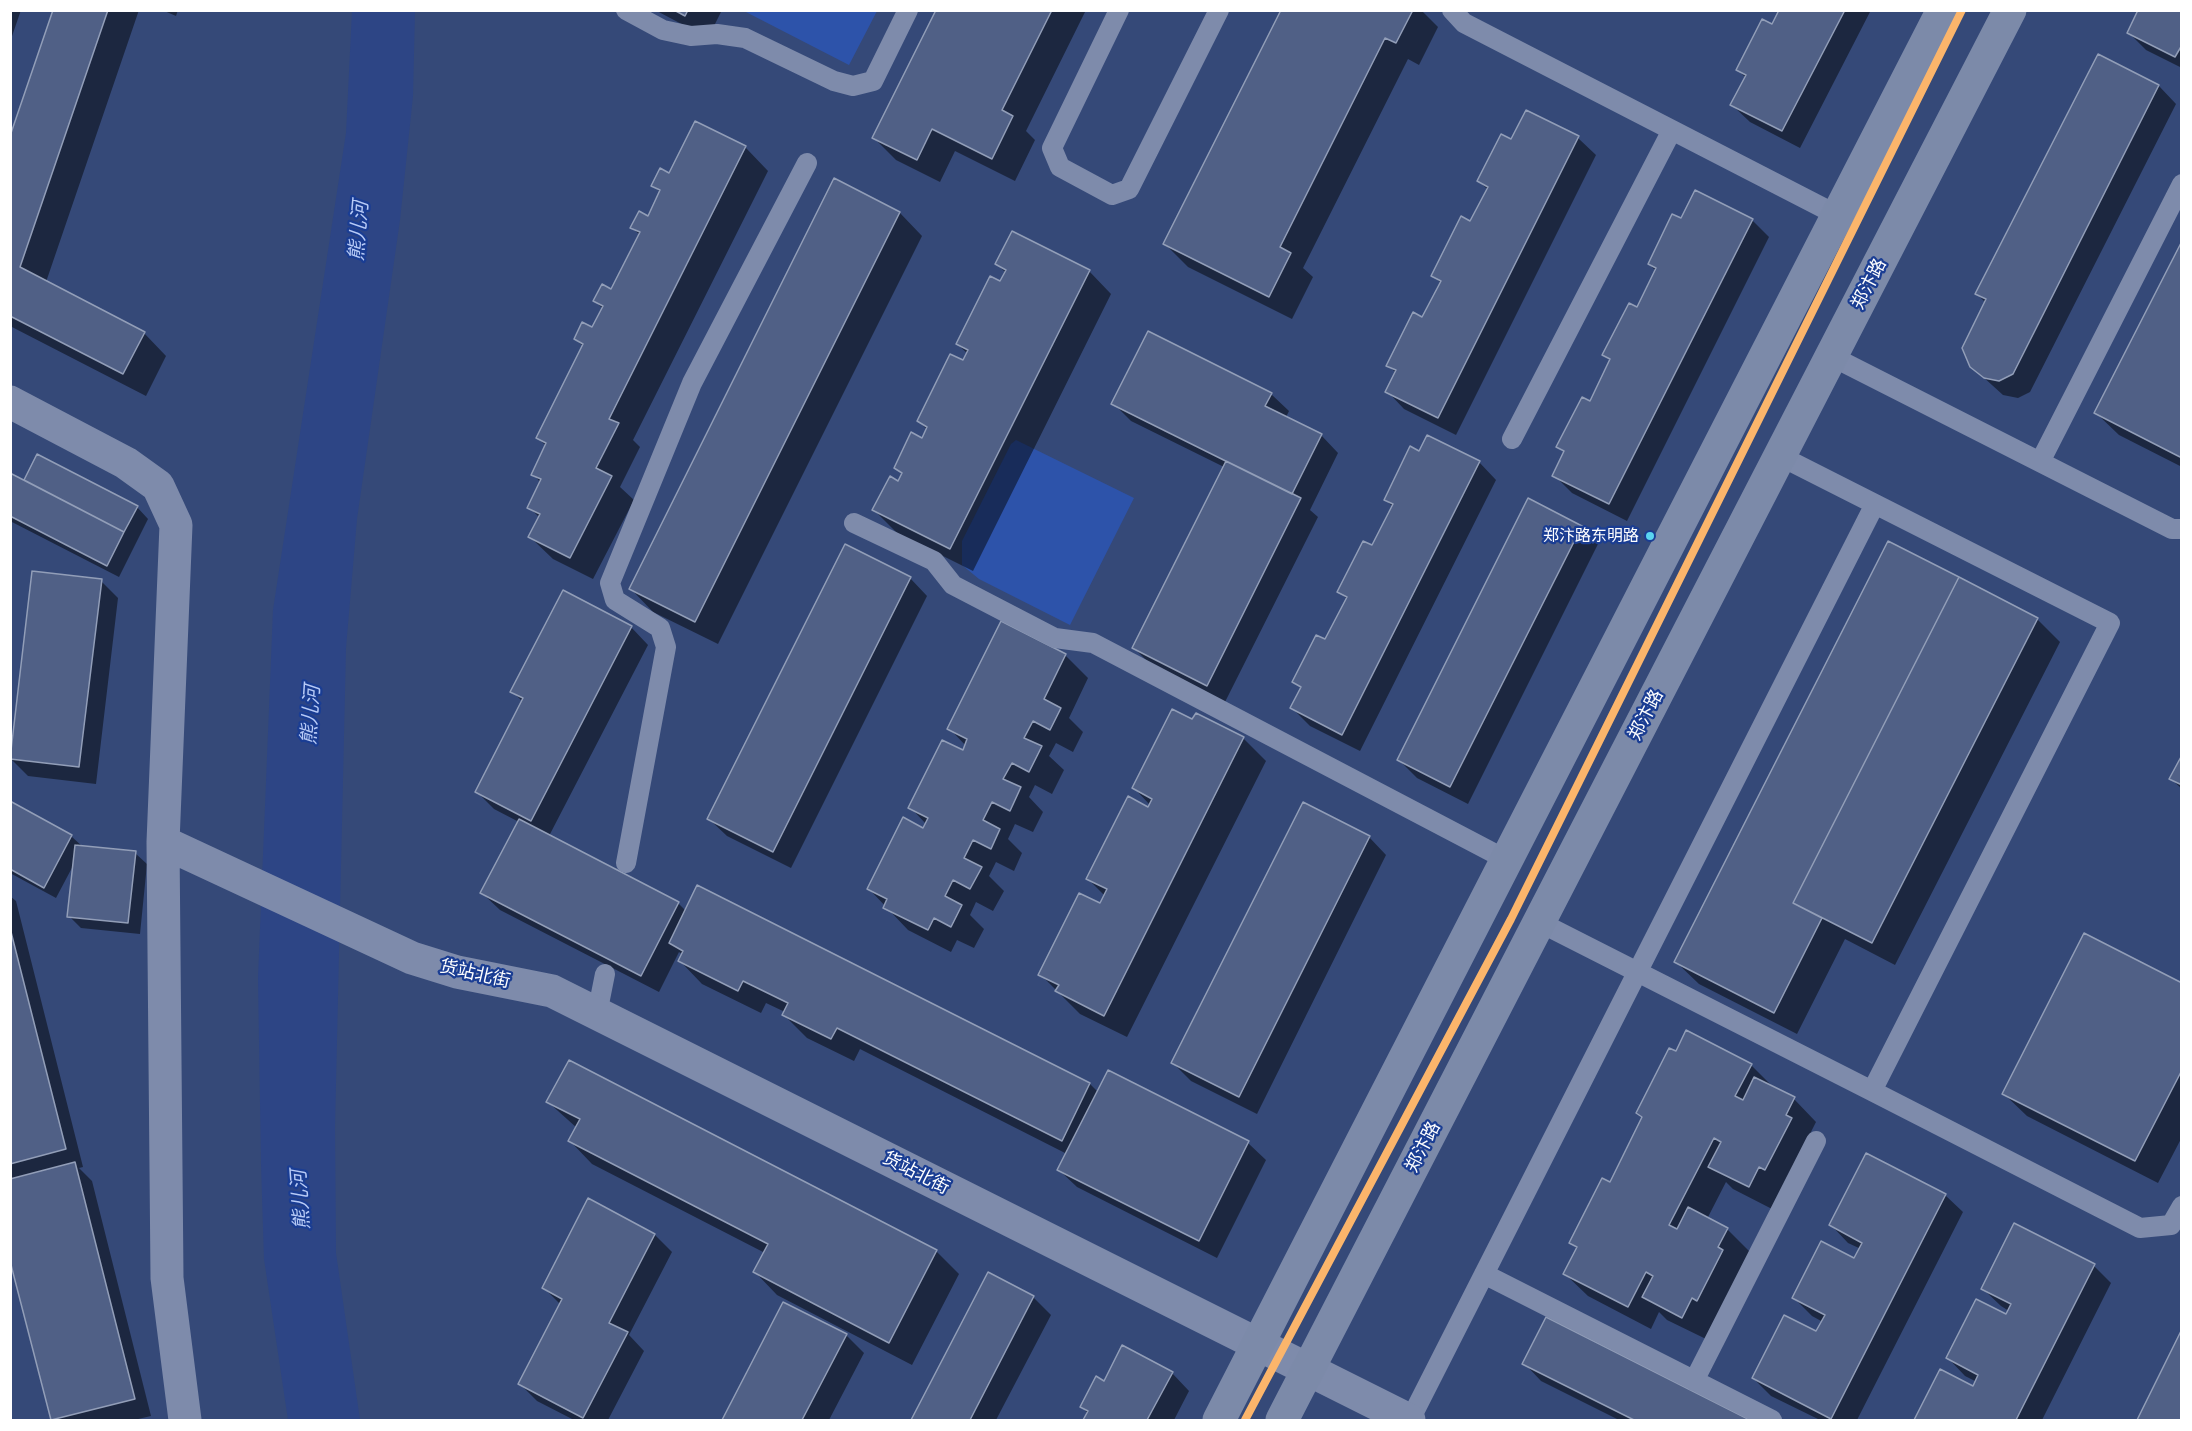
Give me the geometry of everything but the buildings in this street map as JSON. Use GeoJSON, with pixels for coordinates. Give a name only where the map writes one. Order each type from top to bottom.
{"type":"FeatureCollection","features":[{"type":"Feature","properties":{"kind":"main road"},"geometry":{"type":"LineString","coordinates":[[1219,1420],[1943,10]]}},
{"type":"Feature","properties":{"kind":"main road","name":"郑汴路"},"geometry":{"type":"LineString","coordinates":[[1282,1420],[2010,10]]}},
{"type":"Feature","properties":{"kind":"street"},"geometry":{"type":"LineString","coordinates":[[10,402],[126,463],[158,486],[176,525],[163,842],[167,1278],[185,1420]]}},
{"type":"Feature","properties":{"kind":"street","name":"货站北街"},"geometry":{"type":"LineString","coordinates":[[163,842],[412,958],[457,972],[552,991],[1409,1420]]}},
{"type":"Feature","properties":{"kind":"lane"},"geometry":{"type":"LineString","coordinates":[[626,10],[663,30],[691,36],[717,34],[745,38],[834,81],[853,86],[873,81],[908,10]]}},
{"type":"Feature","properties":{"kind":"lane"},"geometry":{"type":"LineString","coordinates":[[1119,10],[1052,148],[1060,167],[1112,195],[1129,189],[1219,10]]}},
{"type":"Feature","properties":{"kind":"lane"},"geometry":{"type":"LineString","coordinates":[[1452,10],[1464,23],[1837,215]]}},
{"type":"Feature","properties":{"kind":"lane"},"geometry":{"type":"LineString","coordinates":[[1512,439],[1672,130]]}},
{"type":"Feature","properties":{"kind":"lane"},"geometry":{"type":"LineString","coordinates":[[626,863],[666,647],[660,628],[615,600],[610,583],[692,383],[807,163]]}},
{"type":"Feature","properties":{"kind":"lane"},"geometry":{"type":"LineString","coordinates":[[2040,462],[2181,184]]}},
{"type":"Feature","properties":{"kind":"lane"},"geometry":{"type":"LineString","coordinates":[[1831,356],[2172,529],[2181,529]]}},
{"type":"Feature","properties":{"kind":"lane"},"geometry":{"type":"LineString","coordinates":[[1780,456],[2110,623],[1872,1091]]}},
{"type":"Feature","properties":{"kind":"lane"},"geometry":{"type":"LineString","coordinates":[[1409,1420],[1875,504]]}},
{"type":"Feature","properties":{"kind":"lane"},"geometry":{"type":"LineString","coordinates":[[854,522],[934,561],[953,585],[1055,638],[1093,643],[1507,860]]}},
{"type":"Feature","properties":{"kind":"lane"},"geometry":{"type":"LineString","coordinates":[[1539,922],[2140,1227],[2172,1225],[2181,1206]]}},
{"type":"Feature","properties":{"kind":"lane"},"geometry":{"type":"LineString","coordinates":[[597,1014],[605,974]]}},
{"type":"Feature","properties":{"kind":"lane"},"geometry":{"type":"LineString","coordinates":[[1694,1381],[1816,1141]]}},
{"type":"Feature","properties":{"kind":"lane"},"geometry":{"type":"LineString","coordinates":[[1484,1274],[1772,1420]]}},
{"type":"Feature","properties":{"kind":"shaded area"},"geometry":{"type":"Polygon","coordinates":[[[744,11],[877,11],[849,65],[744,11]]]}},
{"type":"Feature","properties":{"kind":"shaded area"},"geometry":{"type":"Polygon","coordinates":[[[1016,440],[1134,498],[1070,625],[979,579],[962,565],[962,541],[1011,444],[1016,440]]]}},
{"type":"Feature","properties":{"kind":"water","name":"熊儿河"},"geometry":{"type":"Polygon","coordinates":[[[352,11],[415,11],[413,96],[400,220],[357,519],[346,648],[335,1127],[336,1253],[360,1420],[288,1420],[264,1259],[261,1164],[258,978],[273,610],[346,133],[352,11]]]}},
{"type":"Feature","properties":{"kind":"transit line"},"geometry":{"type":"LineString","coordinates":[[1245,1420],[1511,919],[1962,10]]}},
{"type":"Feature","properties":{"kind":"place","name":"郑汴路东明路"},"geometry":{"type":"Point","coordinates":[1650,536]}}]}
